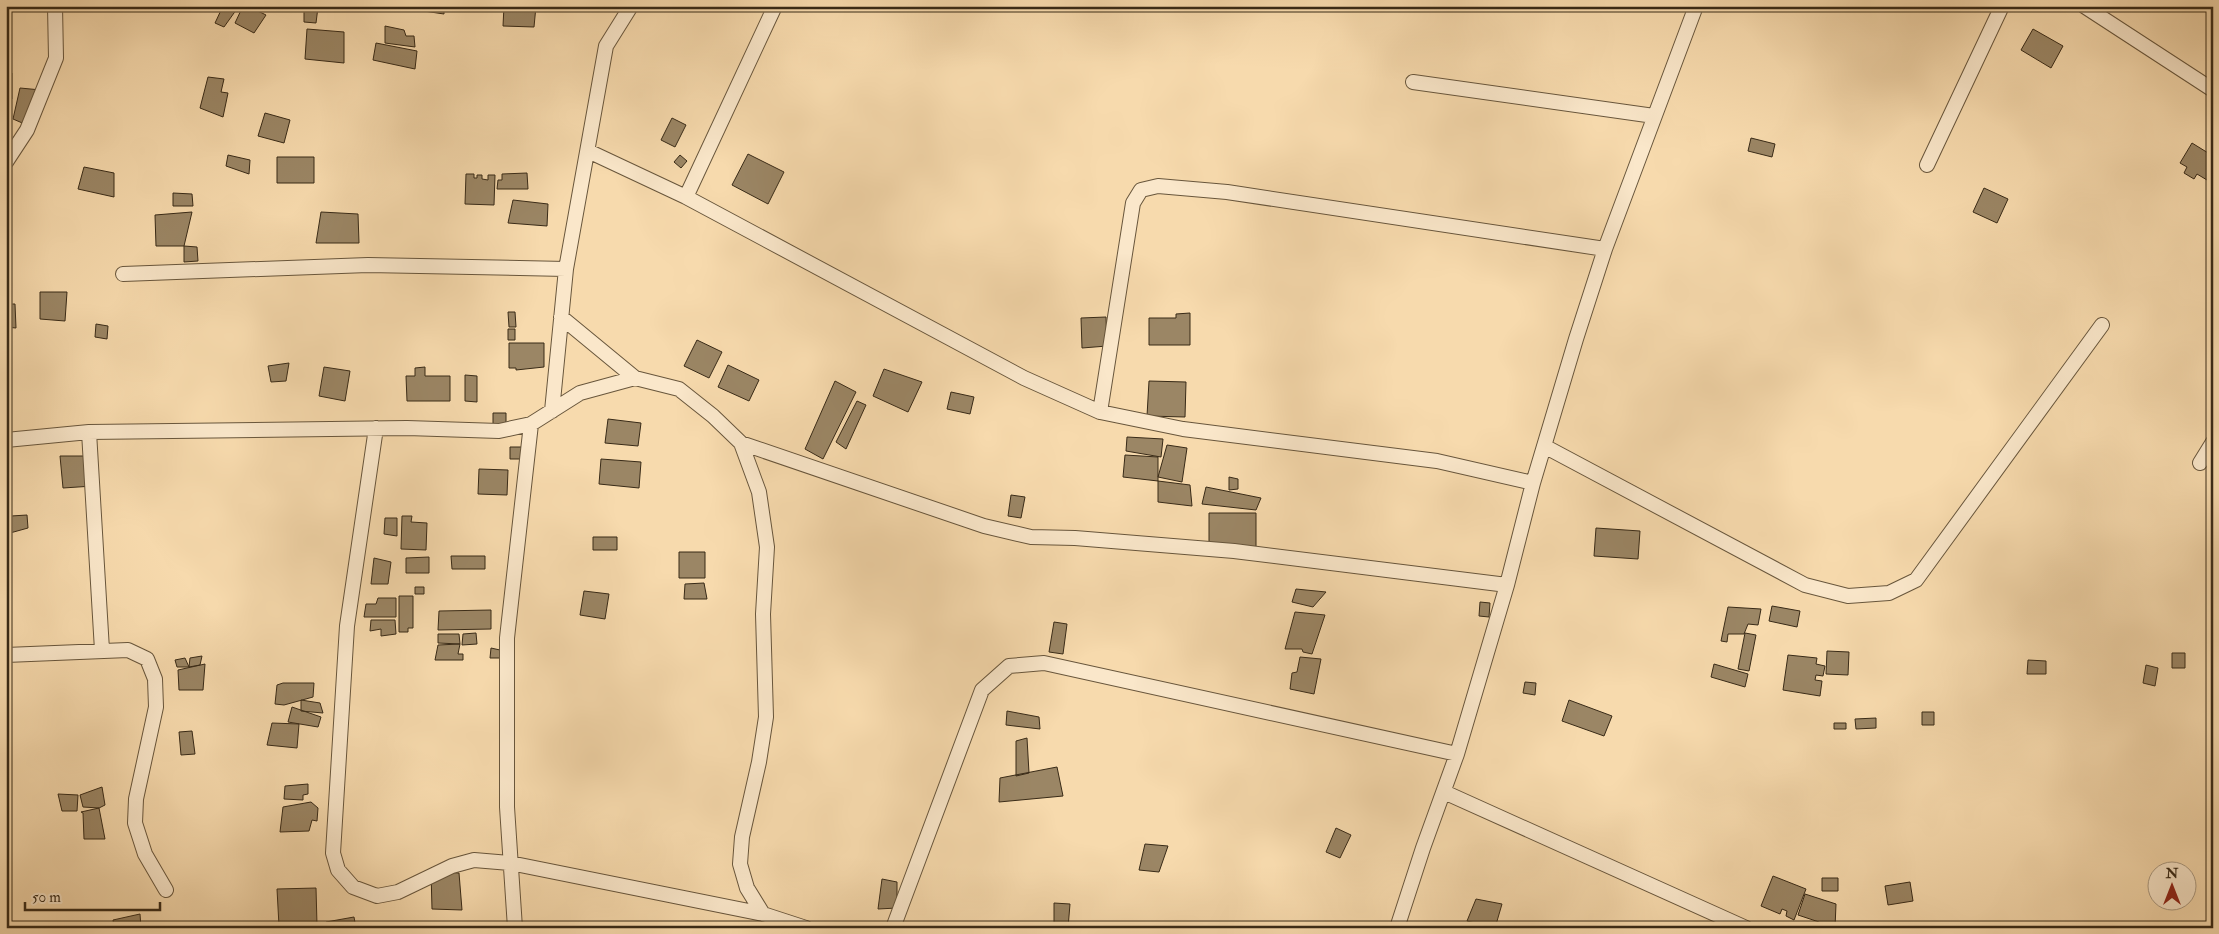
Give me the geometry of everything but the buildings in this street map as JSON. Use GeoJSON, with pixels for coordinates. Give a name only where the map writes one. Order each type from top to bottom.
{"type":"FeatureCollection","features":[{"type":"Feature","properties":{"kind":"street"},"geometry":{"type":"LineString","coordinates":[[6,162],[27,130],[56,58],[56,6]]}},
{"type":"Feature","properties":{"kind":"street"},"geometry":{"type":"LineString","coordinates":[[552,411],[566,269],[606,46],[632,6]]}},
{"type":"Feature","properties":{"kind":"street"},"geometry":{"type":"LineString","coordinates":[[686,197],[775,6]]}},
{"type":"Feature","properties":{"kind":"street"},"geometry":{"type":"LineString","coordinates":[[1398,928],[1423,848],[1457,754],[1507,585],[1533,483],[1605,249],[1696,6]]}},
{"type":"Feature","properties":{"kind":"street"},"geometry":{"type":"LineString","coordinates":[[1927,165],[2002,6]]}},
{"type":"Feature","properties":{"kind":"street"},"geometry":{"type":"LineString","coordinates":[[2084,6],[2213,90]]}},
{"type":"Feature","properties":{"kind":"street"},"geometry":{"type":"LineString","coordinates":[[1413,82],[1654,116]]}},
{"type":"Feature","properties":{"kind":"street"},"geometry":{"type":"LineString","coordinates":[[588,151],[686,197],[1024,378],[1100,412],[1183,429],[1437,461],[1533,483]]}},
{"type":"Feature","properties":{"kind":"street"},"geometry":{"type":"LineString","coordinates":[[1100,412],[1133,203],[1141,190],[1158,186],[1227,192],[1605,249]]}},
{"type":"Feature","properties":{"kind":"street"},"geometry":{"type":"LineString","coordinates":[[123,274],[368,265],[566,269]]}},
{"type":"Feature","properties":{"kind":"street"},"geometry":{"type":"LineString","coordinates":[[561,317],[635,378],[679,389],[713,416],[741,443],[984,526],[1031,537],[1076,538],[1234,551],[1507,585]]}},
{"type":"Feature","properties":{"kind":"street"},"geometry":{"type":"LineString","coordinates":[[1544,446],[1805,585],[1848,596],[1889,592],[1916,580],[2102,325]]}},
{"type":"Feature","properties":{"kind":"street"},"geometry":{"type":"LineString","coordinates":[[6,440],[89,432],[376,428],[499,431],[531,424],[580,393],[635,378]]}},
{"type":"Feature","properties":{"kind":"street"},"geometry":{"type":"LineString","coordinates":[[515,928],[507,807],[507,638],[531,424]]}},
{"type":"Feature","properties":{"kind":"street"},"geometry":{"type":"LineString","coordinates":[[376,428],[347,626],[333,853],[338,870],[352,887],[377,896],[398,892],[452,866],[474,860],[510,863],[763,914],[806,928]]}},
{"type":"Feature","properties":{"kind":"street"},"geometry":{"type":"LineString","coordinates":[[89,432],[102,650]]}},
{"type":"Feature","properties":{"kind":"street"},"geometry":{"type":"LineString","coordinates":[[2200,462],[2213,442]]}},
{"type":"Feature","properties":{"kind":"street"},"geometry":{"type":"LineString","coordinates":[[741,443],[759,492],[767,547],[763,614],[766,717],[759,762],[742,837],[740,864],[747,888],[763,914]]}},
{"type":"Feature","properties":{"kind":"street"},"geometry":{"type":"LineString","coordinates":[[6,655],[128,650],[147,659],[155,679],[156,707],[136,799],[135,822],[145,854],[166,890]]}},
{"type":"Feature","properties":{"kind":"street"},"geometry":{"type":"LineString","coordinates":[[892,928],[982,690],[1009,666],[1044,663],[1457,754]]}},
{"type":"Feature","properties":{"kind":"street"},"geometry":{"type":"LineString","coordinates":[[1444,792],[1746,928]]}}]}
